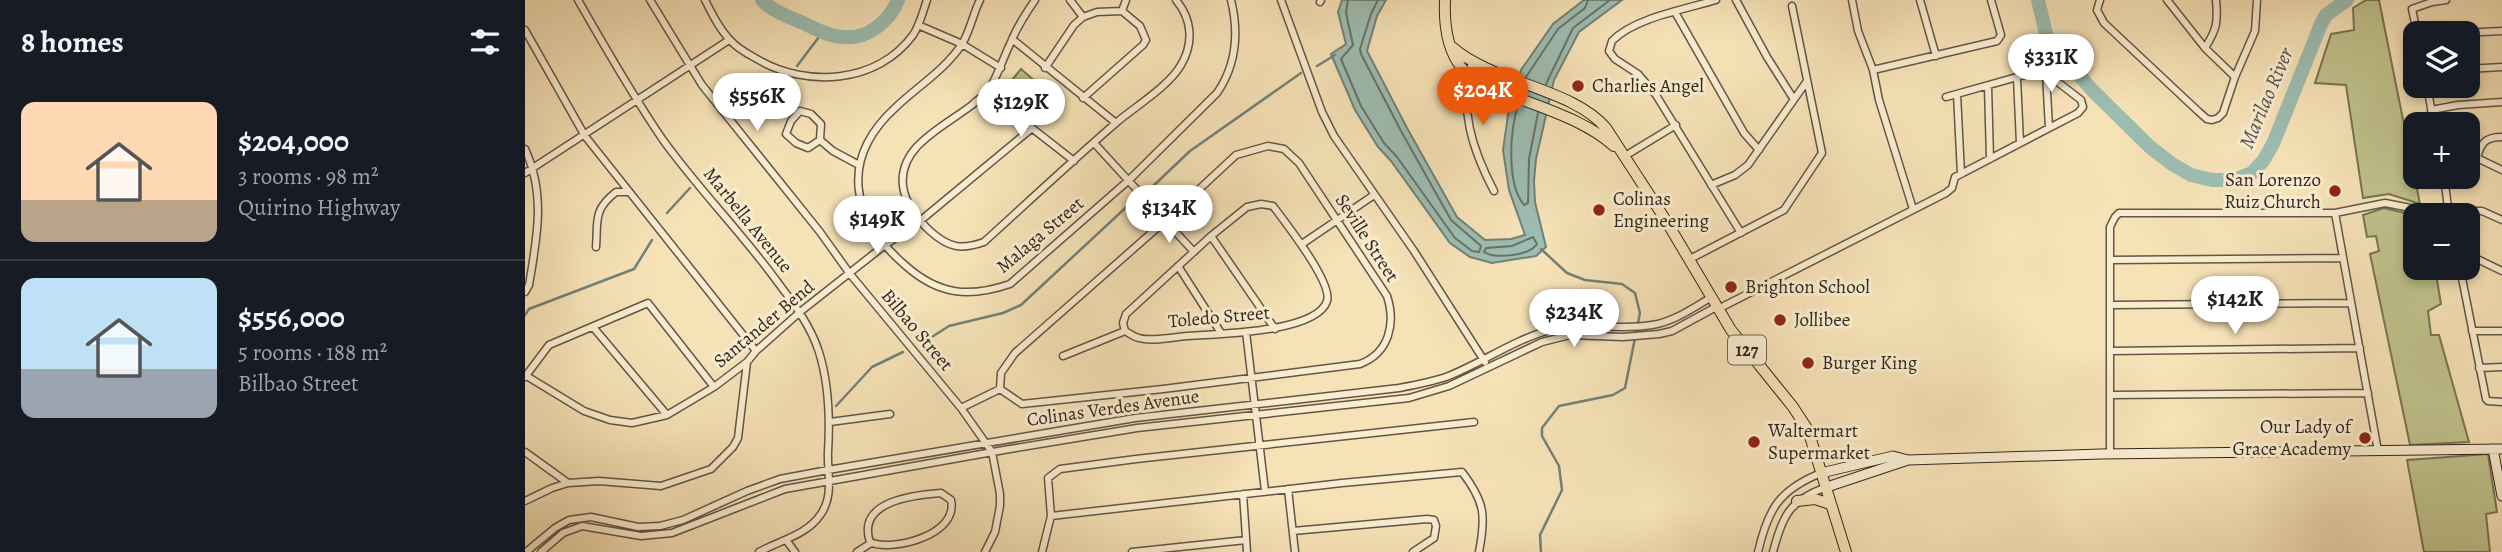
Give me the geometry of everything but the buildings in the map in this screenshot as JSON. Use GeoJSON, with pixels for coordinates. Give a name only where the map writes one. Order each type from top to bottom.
{"type":"FeatureCollection","features":[{"type":"Feature","properties":{"kind":"main road"},"geometry":{"type":"LineString","coordinates":[[1445,0],[1446,28],[1458,63],[1468,75]]}},
{"type":"Feature","properties":{"kind":"main road","name":"127"},"geometry":{"type":"LineString","coordinates":[[1452,47],[1472,62],[1584,109],[1599,120],[1625,156],[1731,330],[1794,407],[1808,430],[1846,552]]}},
{"type":"Feature","properties":{"kind":"main road","name":"127"},"geometry":{"type":"LineString","coordinates":[[1468,75],[1483,85],[1596,131],[1625,156]]}},
{"type":"Feature","properties":{"kind":"main road"},"geometry":{"type":"LineString","coordinates":[[1797,501],[1815,499],[1829,504]]}},
{"type":"Feature","properties":{"kind":"street","name":"Marbella Avenue"},"geometry":{"type":"LineString","coordinates":[[577,0],[664,141],[765,264],[800,313],[819,351],[825,375],[830,422],[830,481]]}},
{"type":"Feature","properties":{"kind":"street","name":"Bilbao Street"},"geometry":{"type":"LineString","coordinates":[[650,0],[690,67],[850,274],[961,408],[992,452]]}},
{"type":"Feature","properties":{"kind":"street"},"geometry":{"type":"LineString","coordinates":[[705,0],[729,40],[738,48],[799,76],[831,78],[876,65],[898,51],[915,33],[927,0]]}},
{"type":"Feature","properties":{"kind":"street","name":"Malaga Street"},"geometry":{"type":"LineString","coordinates":[[980,0],[962,44],[929,80],[895,107],[869,137],[859,165],[857,191],[868,218],[885,245],[918,276],[936,286],[957,292],[986,292],[1010,284],[1129,180],[1217,93],[1233,64],[1236,45],[1230,0]]}},
{"type":"Feature","properties":{"kind":"street"},"geometry":{"type":"LineString","coordinates":[[1035,0],[1012,39],[1001,68],[987,93],[932,133],[904,163],[904,195],[920,221],[936,236],[954,247],[969,247],[984,242],[1116,123],[1175,74],[1183,63],[1190,29],[1184,10],[1176,0]]}},
{"type":"Feature","properties":{"kind":"street"},"geometry":{"type":"LineString","coordinates":[[1070,0],[1083,17]]}},
{"type":"Feature","properties":{"kind":"street"},"geometry":{"type":"LineString","coordinates":[[1122,11],[1126,0]]}},
{"type":"Feature","properties":{"kind":"street"},"geometry":{"type":"LineString","coordinates":[[1281,0],[1322,112],[1334,136],[1414,251],[1489,367]]}},
{"type":"Feature","properties":{"kind":"street"},"geometry":{"type":"LineString","coordinates":[[1716,0],[1629,29],[1612,41],[1609,51],[1615,59],[1646,82],[1676,125],[1741,233]]}},
{"type":"Feature","properties":{"kind":"street"},"geometry":{"type":"LineString","coordinates":[[1736,0],[1793,99]]}},
{"type":"Feature","properties":{"kind":"street"},"geometry":{"type":"LineString","coordinates":[[1852,0],[1858,31],[1873,70],[1878,100],[1913,209]]}},
{"type":"Feature","properties":{"kind":"street"},"geometry":{"type":"LineString","coordinates":[[1920,0],[1936,56]]}},
{"type":"Feature","properties":{"kind":"street"},"geometry":{"type":"LineString","coordinates":[[1873,70],[1997,41],[2001,35],[1991,0]]}},
{"type":"Feature","properties":{"kind":"street"},"geometry":{"type":"LineString","coordinates":[[2100,0],[2097,10],[2104,23],[2207,119],[2218,118],[2223,113],[2255,31],[2257,0]]}},
{"type":"Feature","properties":{"kind":"street"},"geometry":{"type":"LineString","coordinates":[[2167,0],[2205,48],[2235,77]]}},
{"type":"Feature","properties":{"kind":"street"},"geometry":{"type":"LineString","coordinates":[[2205,48],[2215,32],[2216,0]]}},
{"type":"Feature","properties":{"kind":"street"},"geometry":{"type":"LineString","coordinates":[[2414,21],[2412,9],[2446,0]]}},
{"type":"Feature","properties":{"kind":"street"},"geometry":{"type":"LineString","coordinates":[[1688,260],[1784,210],[1822,153],[1792,6]]}},
{"type":"Feature","properties":{"kind":"street"},"geometry":{"type":"LineString","coordinates":[[1045,68],[1074,24],[1083,17],[1097,12],[1122,11],[1140,26],[1146,40],[1083,98]]}},
{"type":"Feature","properties":{"kind":"street"},"geometry":{"type":"LineString","coordinates":[[1675,12],[1744,133],[1759,150]]}},
{"type":"Feature","properties":{"kind":"street"},"geometry":{"type":"LineString","coordinates":[[918,25],[962,44],[1001,68]]}},
{"type":"Feature","properties":{"kind":"street"},"geometry":{"type":"LineString","coordinates":[[525,30],[585,136],[756,351]]}},
{"type":"Feature","properties":{"kind":"street"},"geometry":{"type":"LineString","coordinates":[[2480,32],[2502,31]]}},
{"type":"Feature","properties":{"kind":"street"},"geometry":{"type":"LineString","coordinates":[[1012,39],[1116,123]]}},
{"type":"Feature","properties":{"kind":"street"},"geometry":{"type":"LineString","coordinates":[[525,173],[729,40]]}},
{"type":"Feature","properties":{"kind":"street"},"geometry":{"type":"LineString","coordinates":[[1472,62],[1468,75],[1466,111],[1472,142],[1480,164],[1495,191]]}},
{"type":"Feature","properties":{"kind":"street"},"geometry":{"type":"LineString","coordinates":[[2480,68],[2502,66]]}},
{"type":"Feature","properties":{"kind":"street"},"geometry":{"type":"LineString","coordinates":[[1715,304],[1946,193],[1952,188],[1955,177],[2081,110],[2083,104],[2042,70],[1946,97]]}},
{"type":"Feature","properties":{"kind":"street"},"geometry":{"type":"LineString","coordinates":[[2046,74],[2049,128]]}},
{"type":"Feature","properties":{"kind":"street"},"geometry":{"type":"LineString","coordinates":[[2017,78],[2020,143]]}},
{"type":"Feature","properties":{"kind":"street"},"geometry":{"type":"LineString","coordinates":[[1711,186],[1742,170],[1807,80]]}},
{"type":"Feature","properties":{"kind":"street"},"geometry":{"type":"LineString","coordinates":[[1988,86],[1990,159]]}},
{"type":"Feature","properties":{"kind":"street"},"geometry":{"type":"LineString","coordinates":[[987,93],[1074,161]]}},
{"type":"Feature","properties":{"kind":"street"},"geometry":{"type":"LineString","coordinates":[[1957,94],[1961,174]]}},
{"type":"Feature","properties":{"kind":"street"},"geometry":{"type":"LineString","coordinates":[[2429,98],[2431,110],[2502,102]]}},
{"type":"Feature","properties":{"kind":"street"},"geometry":{"type":"LineString","coordinates":[[806,111],[821,124],[820,140],[809,148],[803,147],[786,134],[787,127],[795,115],[806,111]]}},
{"type":"Feature","properties":{"kind":"street"},"geometry":{"type":"LineString","coordinates":[[1625,156],[1676,125]]}},
{"type":"Feature","properties":{"kind":"street","name":"Santander Bend"},"geometry":{"type":"LineString","coordinates":[[525,376],[584,411],[610,420],[632,422],[667,415],[714,387],[747,362],[800,313],[885,245],[920,221],[1031,129]]}},
{"type":"Feature","properties":{"kind":"street"},"geometry":{"type":"LineString","coordinates":[[2480,145],[2486,140],[2502,137]]}},
{"type":"Feature","properties":{"kind":"street"},"geometry":{"type":"LineString","coordinates":[[820,140],[833,151],[859,165]]}},
{"type":"Feature","properties":{"kind":"street"},"geometry":{"type":"LineString","coordinates":[[1094,143],[1194,252]]}},
{"type":"Feature","properties":{"kind":"street","name":"Seville Street"},"geometry":{"type":"LineString","coordinates":[[1268,146],[1284,149],[1299,163],[1337,220],[1387,296],[1391,310],[1388,337],[1375,355],[1360,365],[1022,404],[1000,389],[1001,373],[1015,353],[1236,155],[1268,146]]}},
{"type":"Feature","properties":{"kind":"street"},"geometry":{"type":"LineString","coordinates":[[525,149],[534,168],[539,225],[529,285],[525,292]]}},
{"type":"Feature","properties":{"kind":"street"},"geometry":{"type":"LineString","coordinates":[[2480,159],[2502,170]]}},
{"type":"Feature","properties":{"kind":"street"},"geometry":{"type":"LineString","coordinates":[[596,247],[598,211],[601,204],[617,192],[628,192]]}},
{"type":"Feature","properties":{"kind":"street"},"geometry":{"type":"LineString","coordinates":[[1302,244],[1374,195]]}},
{"type":"Feature","properties":{"kind":"street"},"geometry":{"type":"LineString","coordinates":[[2110,454],[2110,227],[2115,217],[2125,212],[2335,213],[2385,203],[2403,207]]}},
{"type":"Feature","properties":{"kind":"street","name":"Toledo Street"},"geometry":{"type":"LineString","coordinates":[[1261,204],[1273,206],[1302,244],[1328,291],[1327,303],[1317,314],[1275,329],[1245,332],[1140,339],[1125,331],[1123,323],[1126,314],[1211,236],[1247,207],[1261,204]]}},
{"type":"Feature","properties":{"kind":"street"},"geometry":{"type":"LineString","coordinates":[[2480,211],[2502,220]]}},
{"type":"Feature","properties":{"kind":"street"},"geometry":{"type":"LineString","coordinates":[[2335,213],[2378,451]]}},
{"type":"Feature","properties":{"kind":"street"},"geometry":{"type":"LineString","coordinates":[[1211,236],[1275,329]]}},
{"type":"Feature","properties":{"kind":"street"},"geometry":{"type":"LineString","coordinates":[[2111,260],[2342,258]]}},
{"type":"Feature","properties":{"kind":"street"},"geometry":{"type":"LineString","coordinates":[[2480,260],[2502,271]]}},
{"type":"Feature","properties":{"kind":"street"},"geometry":{"type":"LineString","coordinates":[[1178,267],[1221,333]]}},
{"type":"Feature","properties":{"kind":"street"},"geometry":{"type":"LineString","coordinates":[[2462,280],[2488,401],[2502,402]]}},
{"type":"Feature","properties":{"kind":"street"},"geometry":{"type":"LineString","coordinates":[[525,376],[549,345],[648,303],[714,387]]}},
{"type":"Feature","properties":{"kind":"street"},"geometry":{"type":"LineString","coordinates":[[2111,305],[2351,303]]}},
{"type":"Feature","properties":{"kind":"street","name":"Colinas Verdes Avenue"},"geometry":{"type":"LineString","coordinates":[[526,552],[561,523],[569,520],[591,517],[638,527],[660,526],[683,520],[780,479],[828,470],[1135,418],[1399,388],[1444,377],[1527,338],[1568,326],[1648,326],[1715,304]]}},
{"type":"Feature","properties":{"kind":"street","name":"Colinas Verdes Avenue"},"geometry":{"type":"LineString","coordinates":[[541,552],[563,533],[582,526],[641,536],[672,533],[785,489],[992,452],[1137,428],[1409,398],[1449,386],[1531,347],[1570,335],[1619,337],[1672,331],[1715,304]]}},
{"type":"Feature","properties":{"kind":"street"},"geometry":{"type":"LineString","coordinates":[[1648,326],[1649,335]]}},
{"type":"Feature","properties":{"kind":"street"},"geometry":{"type":"LineString","coordinates":[[593,327],[667,415]]}},
{"type":"Feature","properties":{"kind":"street"},"geometry":{"type":"LineString","coordinates":[[1618,328],[1619,337]]}},
{"type":"Feature","properties":{"kind":"street"},"geometry":{"type":"LineString","coordinates":[[1063,356],[1125,331]]}},
{"type":"Feature","properties":{"kind":"street"},"geometry":{"type":"LineString","coordinates":[[2472,331],[2502,331]]}},
{"type":"Feature","properties":{"kind":"street"},"geometry":{"type":"LineString","coordinates":[[1245,332],[1265,491]]}},
{"type":"Feature","properties":{"kind":"street"},"geometry":{"type":"LineString","coordinates":[[1527,338],[1531,347]]}},
{"type":"Feature","properties":{"kind":"street"},"geometry":{"type":"LineString","coordinates":[[2111,351],[2360,348]]}},
{"type":"Feature","properties":{"kind":"street"},"geometry":{"type":"LineString","coordinates":[[525,501],[568,483],[599,481],[661,486],[711,469],[733,447],[738,438],[747,362]]}},
{"type":"Feature","properties":{"kind":"street"},"geometry":{"type":"LineString","coordinates":[[2479,368],[2502,367]]}},
{"type":"Feature","properties":{"kind":"street"},"geometry":{"type":"LineString","coordinates":[[961,408],[1000,389]]}},
{"type":"Feature","properties":{"kind":"street"},"geometry":{"type":"LineString","coordinates":[[2111,395],[2368,393]]}},
{"type":"Feature","properties":{"kind":"street"},"geometry":{"type":"LineString","coordinates":[[830,422],[890,414]]}},
{"type":"Feature","properties":{"kind":"street"},"geometry":{"type":"LineString","coordinates":[[1042,552],[1051,516],[1048,478],[1059,469],[1474,422]]}},
{"type":"Feature","properties":{"kind":"street"},"geometry":{"type":"LineString","coordinates":[[1758,552],[1767,520],[1777,501],[1796,484],[1821,473],[1893,456],[1908,460],[2110,454],[2497,449],[2502,496]]}},
{"type":"Feature","properties":{"kind":"street"},"geometry":{"type":"LineString","coordinates":[[525,452],[568,483]]}},
{"type":"Feature","properties":{"kind":"street"},"geometry":{"type":"LineString","coordinates":[[985,552],[995,532],[1000,506],[992,452]]}},
{"type":"Feature","properties":{"kind":"street"},"geometry":{"type":"LineString","coordinates":[[1773,552],[1784,517],[1797,501],[1824,488],[1908,460]]}},
{"type":"Feature","properties":{"kind":"street"},"geometry":{"type":"LineString","coordinates":[[1051,516],[1462,472],[1477,492],[1484,521],[1479,552]]}},
{"type":"Feature","properties":{"kind":"street"},"geometry":{"type":"LineString","coordinates":[[759,552],[810,526],[822,513],[828,499],[830,481]]}},
{"type":"Feature","properties":{"kind":"street"},"geometry":{"type":"LineString","coordinates":[[1288,489],[1295,552]]}},
{"type":"Feature","properties":{"kind":"street"},"geometry":{"type":"LineString","coordinates":[[938,493],[945,494],[951,500],[950,516],[929,539],[884,548],[871,543],[867,532],[870,521],[873,513],[885,503],[938,493]]}},
{"type":"Feature","properties":{"kind":"street"},"geometry":{"type":"LineString","coordinates":[[1243,494],[1247,552]]}},
{"type":"Feature","properties":{"kind":"street"},"geometry":{"type":"LineString","coordinates":[[1293,531],[1434,520],[1434,538],[1413,552]]}},
{"type":"Feature","properties":{"kind":"street"},"geometry":{"type":"LineString","coordinates":[[786,540],[795,552]]}},
{"type":"Feature","properties":{"kind":"street"},"geometry":{"type":"LineString","coordinates":[[1132,552],[1246,540]]}},
{"type":"Feature","properties":{"kind":"street"},"geometry":{"type":"LineString","coordinates":[[857,552],[871,543]]}},
{"type":"Feature","properties":{"kind":"green space"},"geometry":{"type":"Polygon","coordinates":[[[2366,0],[2379,0],[2403,119],[2403,189],[2417,189],[2420,203],[2389,194],[2363,198],[2346,85],[2315,83],[2331,34],[2354,30],[2353,8],[2366,0]]]}},
{"type":"Feature","properties":{"kind":"green space"},"geometry":{"type":"Polygon","coordinates":[[[1021,69],[1035,81],[1014,106],[1000,95],[1021,69]]]}},
{"type":"Feature","properties":{"kind":"green space"},"geometry":{"type":"Polygon","coordinates":[[[2384,208],[2403,213],[2403,280],[2437,280],[2441,304],[2428,311],[2431,335],[2439,335],[2469,442],[2410,445],[2370,254],[2379,251],[2376,236],[2367,237],[2363,215],[2384,208]]]}},
{"type":"Feature","properties":{"kind":"green space"},"geometry":{"type":"Polygon","coordinates":[[[2488,454],[2497,512],[2486,514],[2490,552],[2424,552],[2407,460],[2488,454]]]}},
{"type":"Feature","properties":{"kind":"water"},"geometry":{"type":"Polygon","coordinates":[[[1342,0],[1386,0],[1377,16],[1367,51],[1457,217],[1485,240],[1511,239],[1525,235],[1509,190],[1503,150],[1509,108],[1521,70],[1553,24],[1584,0],[1622,0],[1579,32],[1554,80],[1536,159],[1535,202],[1546,247],[1536,256],[1492,263],[1470,257],[1450,243],[1378,147],[1355,110],[1331,54],[1346,44],[1338,12],[1342,0]]]}},
{"type":"Feature","properties":{"kind":"waterway","name":"Marilao River"},"geometry":{"type":"LineString","coordinates":[[762,0],[780,13],[821,31],[851,37],[860,36],[876,28],[889,15],[898,0]]}},
{"type":"Feature","properties":{"kind":"waterway","name":"Marilao River"},"geometry":{"type":"LineString","coordinates":[[2038,0],[2047,38],[2093,91],[2150,147],[2172,164],[2191,175],[2212,180],[2234,180],[2252,173],[2263,161],[2273,144],[2321,24],[2326,15],[2347,0]]}},
{"type":"Feature","properties":{"kind":"waterway"},"geometry":{"type":"LineString","coordinates":[[797,66],[822,33]]}},
{"type":"Feature","properties":{"kind":"waterway"},"geometry":{"type":"LineString","coordinates":[[1317,66],[1335,55]]}},
{"type":"Feature","properties":{"kind":"waterway"},"geometry":{"type":"LineString","coordinates":[[1151,188],[1190,151],[1301,73]]}},
{"type":"Feature","properties":{"kind":"waterway"},"geometry":{"type":"LineString","coordinates":[[757,120],[785,80]]}},
{"type":"Feature","properties":{"kind":"waterway"},"geometry":{"type":"LineString","coordinates":[[667,213],[690,188]]}},
{"type":"Feature","properties":{"kind":"waterway"},"geometry":{"type":"LineString","coordinates":[[924,342],[949,326],[1003,313],[1021,305],[1135,199]]}},
{"type":"Feature","properties":{"kind":"waterway"},"geometry":{"type":"LineString","coordinates":[[525,315],[529,309],[634,269],[652,240]]}},
{"type":"Feature","properties":{"kind":"waterway"},"geometry":{"type":"LineString","coordinates":[[1541,249],[1567,273],[1585,280],[1622,284],[1635,293],[1640,313],[1625,388],[1613,395],[1559,406],[1542,428],[1542,436],[1559,466],[1562,490],[1540,535],[1541,552]]}},
{"type":"Feature","properties":{"kind":"waterway"},"geometry":{"type":"LineString","coordinates":[[836,406],[872,367],[903,352]]}},
{"type":"Feature","properties":{"kind":"place","name":"Charlies Angel"},"geometry":{"type":"Point","coordinates":[1578,86]}},
{"type":"Feature","properties":{"kind":"place","name":"San Lorenzo Ruiz Church"},"geometry":{"type":"Point","coordinates":[2335,191]}},
{"type":"Feature","properties":{"kind":"place","name":"Colinas Engineering"},"geometry":{"type":"Point","coordinates":[1599,210]}},
{"type":"Feature","properties":{"kind":"place","name":"Brighton School"},"geometry":{"type":"Point","coordinates":[1731,287]}},
{"type":"Feature","properties":{"kind":"place","name":"Jollibee"},"geometry":{"type":"Point","coordinates":[1780,320]}},
{"type":"Feature","properties":{"kind":"place","name":"Burger King"},"geometry":{"type":"Point","coordinates":[1808,363]}},
{"type":"Feature","properties":{"kind":"place","name":"Our Lady of Grace Academy"},"geometry":{"type":"Point","coordinates":[2365,438]}},
{"type":"Feature","properties":{"kind":"place","name":"Waltermart Supermarket"},"geometry":{"type":"Point","coordinates":[1754,442]}}]}
